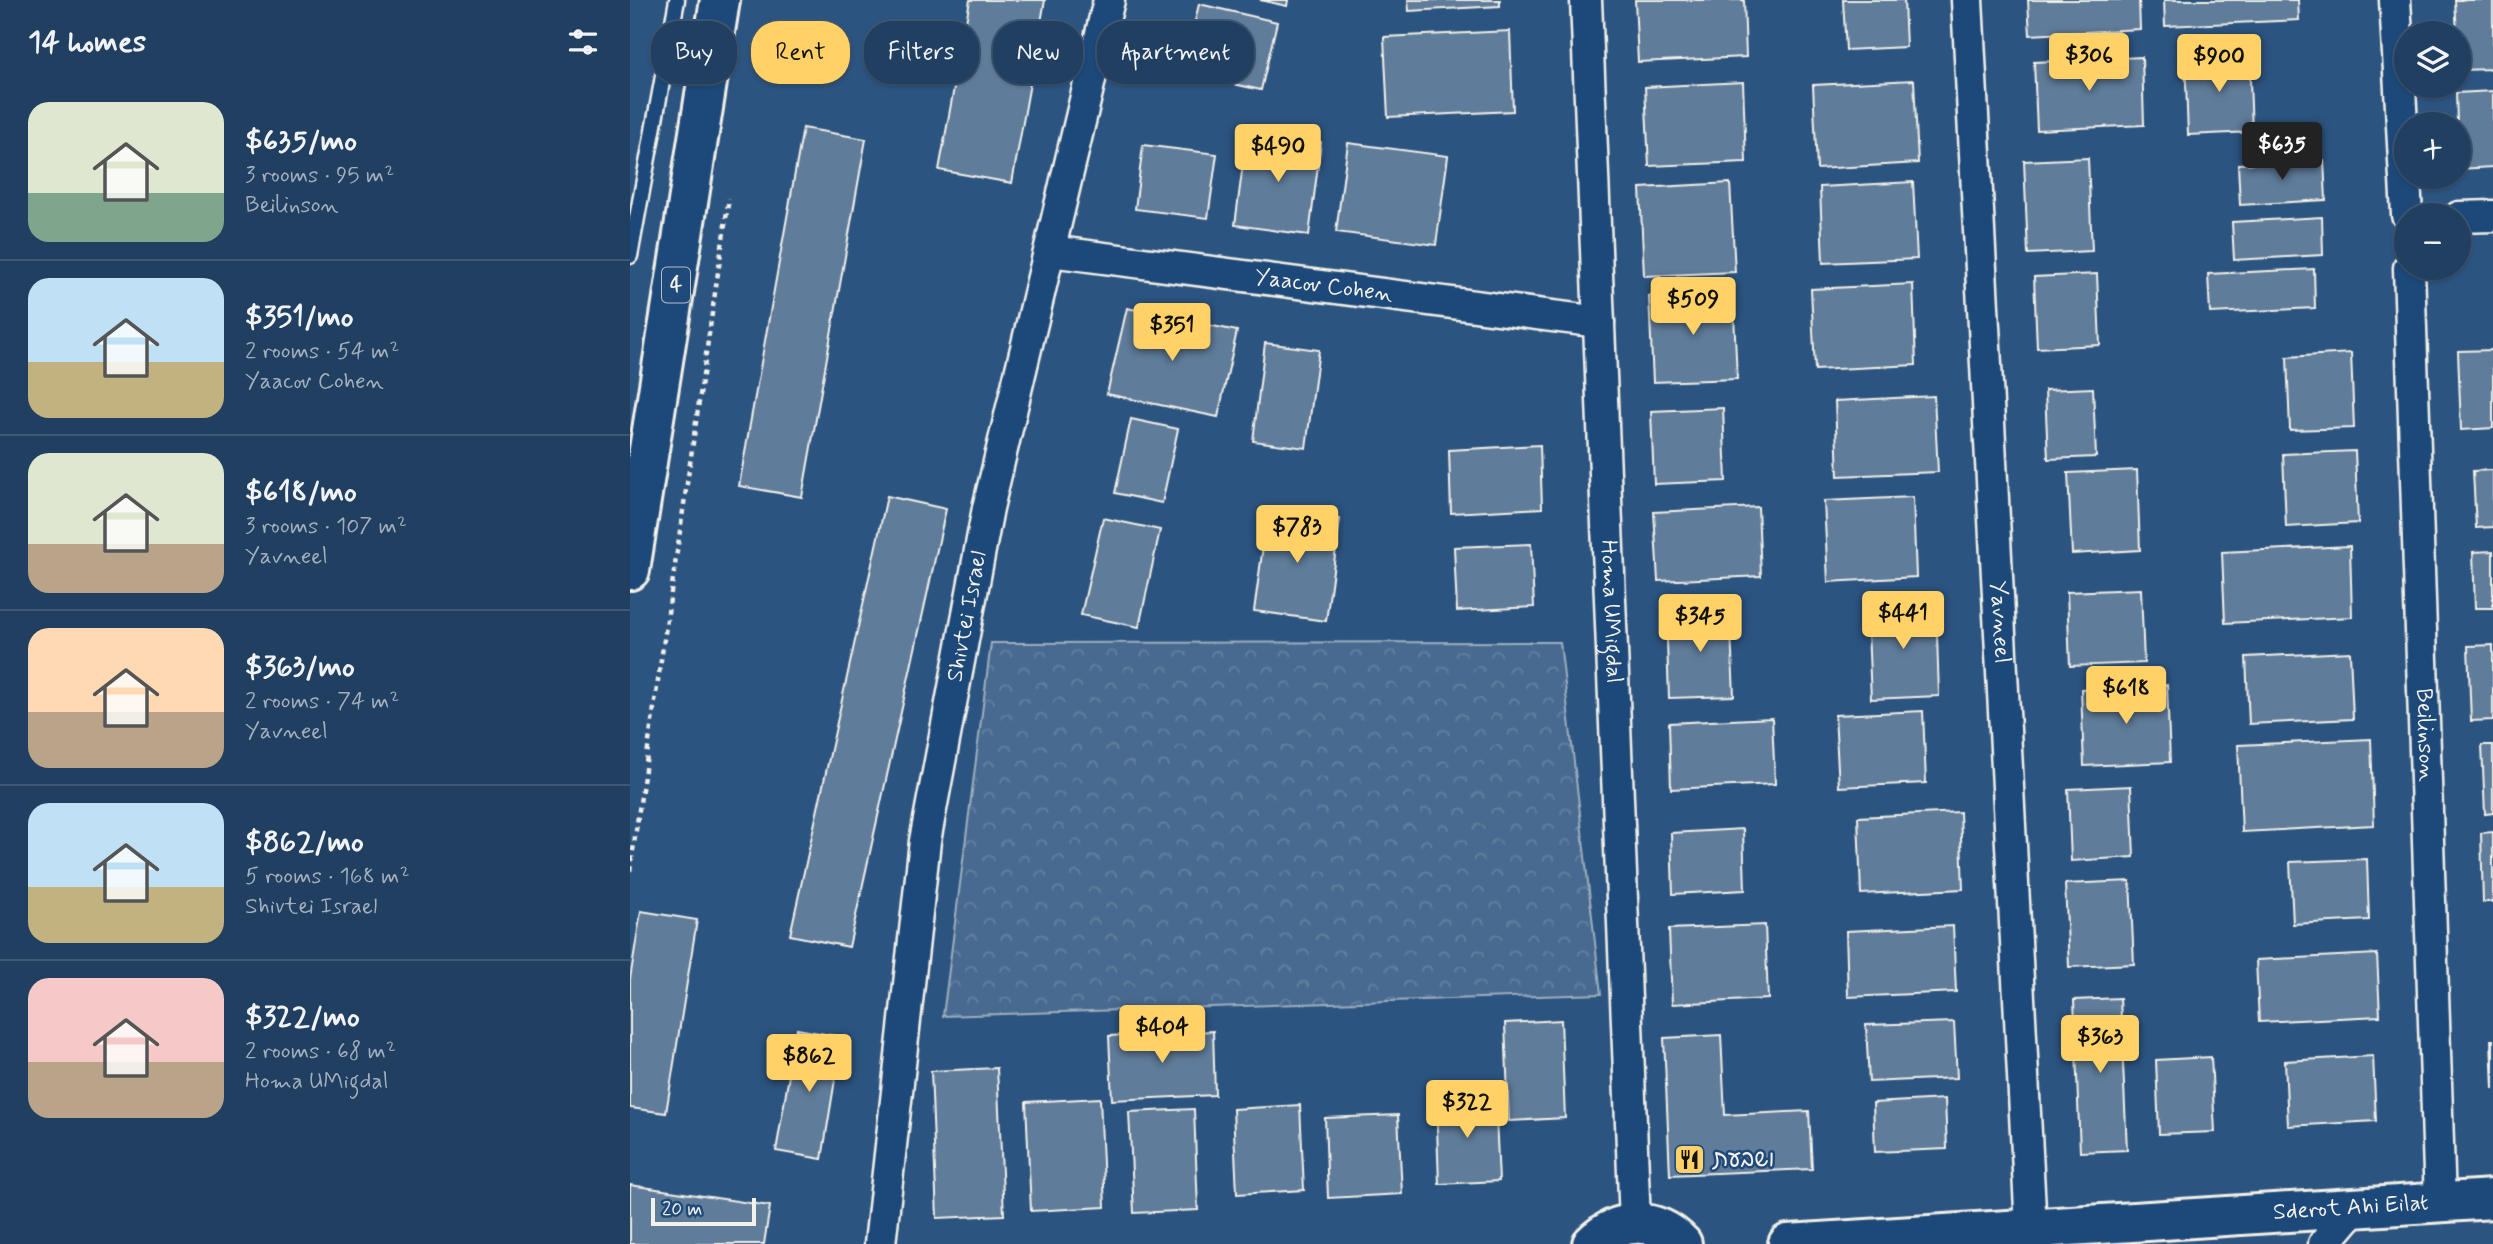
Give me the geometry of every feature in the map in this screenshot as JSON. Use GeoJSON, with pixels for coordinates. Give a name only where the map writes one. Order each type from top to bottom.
{"type":"FeatureCollection","features":[{"type":"Feature","properties":{"kind":"main road","name":"4"},"geometry":{"type":"LineString","coordinates":[[630,569],[720,0]]}},
{"type":"Feature","properties":{"kind":"main road","name":"Sderot Ahi Eilat"},"geometry":{"type":"LineString","coordinates":[[1788,1244],[2035,1236],[2493,1199]]}},
{"type":"Feature","properties":{"kind":"main road"},"geometry":{"type":"LineString","coordinates":[[1592,1244],[1617,1226],[1635,1223],[1656,1225],[1674,1235],[1682,1244]]}},
{"type":"Feature","properties":{"kind":"street","name":"Shivtei Israel"},"geometry":{"type":"LineString","coordinates":[[880,1244],[925,841],[985,522],[1109,0]]}},
{"type":"Feature","properties":{"kind":"street","name":"Homa UMigdal"},"geometry":{"type":"LineString","coordinates":[[1586,0],[1635,1223]]}},
{"type":"Feature","properties":{"kind":"street","name":"Yavneel"},"geometry":{"type":"LineString","coordinates":[[1967,0],[2035,1236]]}},
{"type":"Feature","properties":{"kind":"street"},"geometry":{"type":"LineString","coordinates":[[2395,0],[2406,203]]}},
{"type":"Feature","properties":{"kind":"street"},"geometry":{"type":"LineString","coordinates":[[2471,217],[2493,216]]}},
{"type":"Feature","properties":{"kind":"street","name":"Yaacov Cohen"},"geometry":{"type":"LineString","coordinates":[[1050,251],[1599,322]]}},
{"type":"Feature","properties":{"kind":"street","name":"Beilinson"},"geometry":{"type":"LineString","coordinates":[[2409,280],[2440,1202]]}},
{"type":"Feature","properties":{"kind":"street"},"geometry":{"type":"LineString","coordinates":[[2324,1244],[2354,1209]]}},
{"type":"Feature","properties":{"kind":"lane"},"geometry":{"type":"LineString","coordinates":[[630,256],[677,0]]}},
{"type":"Feature","properties":{"kind":"path"},"geometry":{"type":"LineString","coordinates":[[630,872],[730,194]]}},
{"type":"Feature","properties":{"kind":"green space"},"geometry":{"type":"Polygon","coordinates":[[[1560,642],[1601,994],[943,1016],[991,643],[1560,642]]]}},
{"type":"Feature","properties":{"kind":"building"},"geometry":{"type":"Polygon","coordinates":[[[970,0],[1045,0],[1041,21],[993,21],[993,84],[1030,84],[1012,183],[939,170],[955,84],[979,84],[979,21],[966,21],[970,0]]]}},
{"type":"Feature","properties":{"kind":"building"},"geometry":{"type":"Polygon","coordinates":[[[1260,0],[1288,0],[1287,6],[1260,0]]]}},
{"type":"Feature","properties":{"kind":"building"},"geometry":{"type":"Polygon","coordinates":[[[1408,0],[1500,0],[1500,6],[1409,11],[1408,0]]]}},
{"type":"Feature","properties":{"kind":"building"},"geometry":{"type":"Polygon","coordinates":[[[1635,0],[1744,0],[1746,57],[1638,62],[1635,0]]]}},
{"type":"Feature","properties":{"kind":"building"},"geometry":{"type":"Polygon","coordinates":[[[1843,0],[1904,0],[1906,47],[1846,50],[1843,0]]]}},
{"type":"Feature","properties":{"kind":"building"},"geometry":{"type":"Polygon","coordinates":[[[2028,0],[2139,0],[2140,29],[2030,35],[2028,0]]]}},
{"type":"Feature","properties":{"kind":"building"},"geometry":{"type":"Polygon","coordinates":[[[2164,0],[2298,0],[2299,20],[2165,26],[2164,0]]]}},
{"type":"Feature","properties":{"kind":"building"},"geometry":{"type":"Polygon","coordinates":[[[2455,0],[2493,0],[2493,69],[2471,70],[2471,21],[2456,21],[2455,0]]]}},
{"type":"Feature","properties":{"kind":"building"},"geometry":{"type":"Polygon","coordinates":[[[1199,4],[1277,22],[1261,90],[1233,84],[1254,84],[1254,21],[1195,21],[1199,4]]]}},
{"type":"Feature","properties":{"kind":"building"},"geometry":{"type":"Polygon","coordinates":[[[1510,31],[1513,111],[1388,117],[1384,37],[1510,31]]]}},
{"type":"Feature","properties":{"kind":"building"},"geometry":{"type":"Polygon","coordinates":[[[2249,53],[2252,132],[2188,135],[2185,57],[2249,53]]]}},
{"type":"Feature","properties":{"kind":"building"},"geometry":{"type":"Polygon","coordinates":[[[2142,57],[2144,125],[2037,130],[2034,62],[2142,57]]]}},
{"type":"Feature","properties":{"kind":"building"},"geometry":{"type":"Polygon","coordinates":[[[1914,80],[1918,163],[1817,169],[1813,85],[1914,80]]]}},
{"type":"Feature","properties":{"kind":"building"},"geometry":{"type":"Polygon","coordinates":[[[1743,82],[1746,162],[1649,166],[1645,87],[1743,82]]]}},
{"type":"Feature","properties":{"kind":"building"},"geometry":{"type":"Polygon","coordinates":[[[2493,91],[2493,167],[2471,168],[2471,112],[2457,112],[2456,98],[2471,98],[2471,92],[2493,91]]]}},
{"type":"Feature","properties":{"kind":"building"},"geometry":{"type":"Polygon","coordinates":[[[803,128],[866,139],[802,497],[739,486],[803,128]]]}},
{"type":"Feature","properties":{"kind":"building"},"geometry":{"type":"Polygon","coordinates":[[[1247,133],[1321,142],[1309,235],[1235,225],[1247,133]]]}},
{"type":"Feature","properties":{"kind":"building"},"geometry":{"type":"Polygon","coordinates":[[[1348,143],[1448,156],[1436,245],[1336,232],[1348,143]]]}},
{"type":"Feature","properties":{"kind":"building"},"geometry":{"type":"Polygon","coordinates":[[[1143,145],[1217,154],[1208,218],[1135,209],[1143,145]]]}},
{"type":"Feature","properties":{"kind":"building"},"geometry":{"type":"Polygon","coordinates":[[[2088,158],[2092,251],[2028,254],[2024,161],[2088,158]]]}},
{"type":"Feature","properties":{"kind":"building"},"geometry":{"type":"Polygon","coordinates":[[[2324,160],[2326,200],[2240,205],[2238,164],[2324,160]]]}},
{"type":"Feature","properties":{"kind":"building"},"geometry":{"type":"Polygon","coordinates":[[[1913,182],[1917,259],[1823,263],[1820,187],[1913,182]]]}},
{"type":"Feature","properties":{"kind":"building"},"geometry":{"type":"Polygon","coordinates":[[[1730,183],[1735,272],[1644,276],[1640,188],[1730,183]]]}},
{"type":"Feature","properties":{"kind":"building"},"geometry":{"type":"Polygon","coordinates":[[[2322,217],[2323,255],[2234,260],[2232,222],[2322,217]]]}},
{"type":"Feature","properties":{"kind":"building"},"geometry":{"type":"Polygon","coordinates":[[[2314,269],[2315,308],[2210,313],[2208,274],[2314,269]]]}},
{"type":"Feature","properties":{"kind":"building"},"geometry":{"type":"Polygon","coordinates":[[[2097,274],[2100,345],[2037,348],[2034,277],[2097,274]]]}},
{"type":"Feature","properties":{"kind":"building"},"geometry":{"type":"Polygon","coordinates":[[[1913,284],[1916,365],[1815,370],[1811,289],[1913,284]]]}},
{"type":"Feature","properties":{"kind":"building"},"geometry":{"type":"Polygon","coordinates":[[[1733,292],[1737,379],[1653,382],[1649,296],[1733,292]]]}},
{"type":"Feature","properties":{"kind":"building"},"geometry":{"type":"Polygon","coordinates":[[[1127,308],[1237,331],[1218,417],[1107,394],[1127,308]]]}},
{"type":"Feature","properties":{"kind":"building"},"geometry":{"type":"Polygon","coordinates":[[[1265,343],[1319,350],[1306,448],[1253,441],[1265,343]]]}},
{"type":"Feature","properties":{"kind":"building"},"geometry":{"type":"Polygon","coordinates":[[[2493,350],[2493,428],[2461,430],[2458,351],[2493,350]]]}},
{"type":"Feature","properties":{"kind":"building"},"geometry":{"type":"Polygon","coordinates":[[[2351,353],[2354,428],[2290,430],[2287,357],[2351,353]]]}},
{"type":"Feature","properties":{"kind":"building"},"geometry":{"type":"Polygon","coordinates":[[[2093,388],[2096,457],[2048,459],[2045,390],[2093,388]]]}},
{"type":"Feature","properties":{"kind":"building"},"geometry":{"type":"Polygon","coordinates":[[[1934,396],[1938,472],[1838,476],[1835,401],[1934,396]]]}},
{"type":"Feature","properties":{"kind":"building"},"geometry":{"type":"Polygon","coordinates":[[[1723,408],[1726,481],[1654,484],[1651,411],[1723,408]]]}},
{"type":"Feature","properties":{"kind":"building"},"geometry":{"type":"Polygon","coordinates":[[[1131,419],[1178,429],[1162,503],[1115,493],[1131,419]]]}},
{"type":"Feature","properties":{"kind":"building"},"geometry":{"type":"Polygon","coordinates":[[[1540,445],[1542,508],[1451,513],[1449,450],[1540,445]]]}},
{"type":"Feature","properties":{"kind":"building"},"geometry":{"type":"Polygon","coordinates":[[[2355,451],[2358,523],[2286,527],[2283,454],[2355,451]]]}},
{"type":"Feature","properties":{"kind":"building"},"geometry":{"type":"Polygon","coordinates":[[[2137,470],[2140,550],[2072,554],[2068,473],[2137,470]]]}},
{"type":"Feature","properties":{"kind":"building"},"geometry":{"type":"Polygon","coordinates":[[[2493,470],[2493,527],[2476,528],[2473,471],[2493,470]]]}},
{"type":"Feature","properties":{"kind":"building"},"geometry":{"type":"Polygon","coordinates":[[[887,496],[946,509],[849,947],[790,935],[887,496]]]}},
{"type":"Feature","properties":{"kind":"building"},"geometry":{"type":"Polygon","coordinates":[[[1913,497],[1916,577],[1828,582],[1824,501],[1913,497]]]}},
{"type":"Feature","properties":{"kind":"building"},"geometry":{"type":"Polygon","coordinates":[[[1758,507],[1761,576],[1658,581],[1654,512],[1758,507]]]}},
{"type":"Feature","properties":{"kind":"building"},"geometry":{"type":"Polygon","coordinates":[[[1268,510],[1340,519],[1326,621],[1254,611],[1268,510]]]}},
{"type":"Feature","properties":{"kind":"building"},"geometry":{"type":"Polygon","coordinates":[[[1103,518],[1160,530],[1139,627],[1081,615],[1103,518]]]}},
{"type":"Feature","properties":{"kind":"building"},"geometry":{"type":"Polygon","coordinates":[[[1531,544],[1534,607],[1457,611],[1454,547],[1531,544]]]}},
{"type":"Feature","properties":{"kind":"building"},"geometry":{"type":"Polygon","coordinates":[[[2350,546],[2352,617],[2225,623],[2222,552],[2350,546]]]}},
{"type":"Feature","properties":{"kind":"building"},"geometry":{"type":"Polygon","coordinates":[[[2493,551],[2493,608],[2475,608],[2473,552],[2493,551]]]}},
{"type":"Feature","properties":{"kind":"building"},"geometry":{"type":"Polygon","coordinates":[[[2141,589],[2144,663],[2070,666],[2067,592],[2141,589]]]}},
{"type":"Feature","properties":{"kind":"building"},"geometry":{"type":"Polygon","coordinates":[[[1936,604],[1939,696],[1871,699],[1867,607],[1936,604]]]}},
{"type":"Feature","properties":{"kind":"building"},"geometry":{"type":"Polygon","coordinates":[[[1730,610],[1734,696],[1669,698],[1666,613],[1730,610]]]}},
{"type":"Feature","properties":{"kind":"building"},"geometry":{"type":"Polygon","coordinates":[[[2493,645],[2493,720],[2471,721],[2468,646],[2493,645]]]}},
{"type":"Feature","properties":{"kind":"building"},"geometry":{"type":"Polygon","coordinates":[[[2350,652],[2353,719],[2249,724],[2246,657],[2350,652]]]}},
{"type":"Feature","properties":{"kind":"building"},"geometry":{"type":"Polygon","coordinates":[[[2167,685],[2170,762],[2084,766],[2081,689],[2167,685]]]}},
{"type":"Feature","properties":{"kind":"building"},"geometry":{"type":"Polygon","coordinates":[[[1923,711],[1926,783],[1839,787],[1835,715],[1923,711]]]}},
{"type":"Feature","properties":{"kind":"building"},"geometry":{"type":"Polygon","coordinates":[[[1772,718],[1775,784],[1671,789],[1669,723],[1772,718]]]}},
{"type":"Feature","properties":{"kind":"building"},"geometry":{"type":"Polygon","coordinates":[[[2371,739],[2374,825],[2242,832],[2238,745],[2371,739]]]}},
{"type":"Feature","properties":{"kind":"building"},"geometry":{"type":"Polygon","coordinates":[[[2482,745],[2493,745],[2493,813],[2485,814],[2482,745]]]}},
{"type":"Feature","properties":{"kind":"building"},"geometry":{"type":"Polygon","coordinates":[[[2131,786],[2134,857],[2071,861],[2068,789],[2131,786]]]}},
{"type":"Feature","properties":{"kind":"building"},"geometry":{"type":"Polygon","coordinates":[[[1960,812],[1963,889],[1861,894],[1858,817],[1960,812]]]}},
{"type":"Feature","properties":{"kind":"building"},"geometry":{"type":"Polygon","coordinates":[[[1743,829],[1745,890],[1673,894],[1671,833],[1743,829]]]}},
{"type":"Feature","properties":{"kind":"building"},"geometry":{"type":"Polygon","coordinates":[[[2493,832],[2493,902],[2483,902],[2481,833],[2493,832]]]}},
{"type":"Feature","properties":{"kind":"building"},"geometry":{"type":"Polygon","coordinates":[[[2367,859],[2369,920],[2293,924],[2290,862],[2367,859]]]}},
{"type":"Feature","properties":{"kind":"building"},"geometry":{"type":"Polygon","coordinates":[[[2130,881],[2134,964],[2069,967],[2065,884],[2130,881]]]}},
{"type":"Feature","properties":{"kind":"building"},"geometry":{"type":"Polygon","coordinates":[[[641,911],[697,920],[666,1113],[630,1108],[630,979],[641,911]]]}},
{"type":"Feature","properties":{"kind":"building"},"geometry":{"type":"Polygon","coordinates":[[[1765,925],[1768,999],[1672,1004],[1669,929],[1765,925]]]}},
{"type":"Feature","properties":{"kind":"building"},"geometry":{"type":"Polygon","coordinates":[[[1953,926],[1956,992],[1848,997],[1846,931],[1953,926]]]}},
{"type":"Feature","properties":{"kind":"building"},"geometry":{"type":"Polygon","coordinates":[[[2377,954],[2380,1016],[2259,1022],[2256,960],[2377,954]]]}},
{"type":"Feature","properties":{"kind":"building"},"geometry":{"type":"Polygon","coordinates":[[[2120,998],[2127,1150],[2080,1152],[2074,1000],[2120,998]]]}},
{"type":"Feature","properties":{"kind":"building"},"geometry":{"type":"Polygon","coordinates":[[[1561,1020],[1565,1118],[1509,1121],[1505,1023],[1561,1020]]]}},
{"type":"Feature","properties":{"kind":"building"},"geometry":{"type":"Polygon","coordinates":[[[1954,1022],[1957,1078],[1869,1082],[1866,1025],[1954,1022]]]}},
{"type":"Feature","properties":{"kind":"building"},"geometry":{"type":"Polygon","coordinates":[[[797,1029],[842,1037],[822,1159],[776,1151],[797,1029]]]}},
{"type":"Feature","properties":{"kind":"building"},"geometry":{"type":"Polygon","coordinates":[[[1213,1031],[1215,1095],[1112,1100],[1109,1036],[1213,1031]]]}},
{"type":"Feature","properties":{"kind":"building"},"geometry":{"type":"Polygon","coordinates":[[[1721,1035],[1725,1115],[1809,1111],[1812,1169],[1670,1175],[1664,1038],[1721,1035]]]}},
{"type":"Feature","properties":{"kind":"building"},"geometry":{"type":"Polygon","coordinates":[[[2491,1040],[2493,1040],[2493,1089],[2491,1040]]]}},
{"type":"Feature","properties":{"kind":"building"},"geometry":{"type":"Polygon","coordinates":[[[2373,1056],[2376,1121],[2288,1126],[2285,1061],[2373,1056]]]}},
{"type":"Feature","properties":{"kind":"building"},"geometry":{"type":"Polygon","coordinates":[[[2211,1057],[2215,1132],[2159,1134],[2156,1060],[2211,1057]]]}},
{"type":"Feature","properties":{"kind":"building"},"geometry":{"type":"Polygon","coordinates":[[[997,1068],[1004,1215],[937,1218],[931,1071],[997,1068]]]}},
{"type":"Feature","properties":{"kind":"building"},"geometry":{"type":"Polygon","coordinates":[[[1495,1096],[1499,1181],[1439,1184],[1436,1099],[1495,1096]]]}},
{"type":"Feature","properties":{"kind":"building"},"geometry":{"type":"Polygon","coordinates":[[[1100,1098],[1105,1207],[1031,1211],[1026,1102],[1100,1098]]]}},
{"type":"Feature","properties":{"kind":"building"},"geometry":{"type":"Polygon","coordinates":[[[1945,1099],[1947,1149],[1875,1152],[1873,1103],[1945,1099]]]}},
{"type":"Feature","properties":{"kind":"building"},"geometry":{"type":"Polygon","coordinates":[[[1300,1105],[1304,1190],[1237,1194],[1233,1109],[1300,1105]]]}},
{"type":"Feature","properties":{"kind":"building"},"geometry":{"type":"Polygon","coordinates":[[[1194,1109],[1198,1210],[1134,1213],[1129,1112],[1194,1109]]]}},
{"type":"Feature","properties":{"kind":"building"},"geometry":{"type":"Polygon","coordinates":[[[1398,1115],[1402,1194],[1328,1198],[1325,1118],[1398,1115]]]}},
{"type":"Feature","properties":{"kind":"building"},"geometry":{"type":"Polygon","coordinates":[[[630,1185],[770,1206],[764,1244],[630,1244],[630,1185]]]}},
{"type":"Feature","properties":{"kind":"place","name":"ושבעת"},"geometry":{"type":"Point","coordinates":[1690,1160]}}]}
